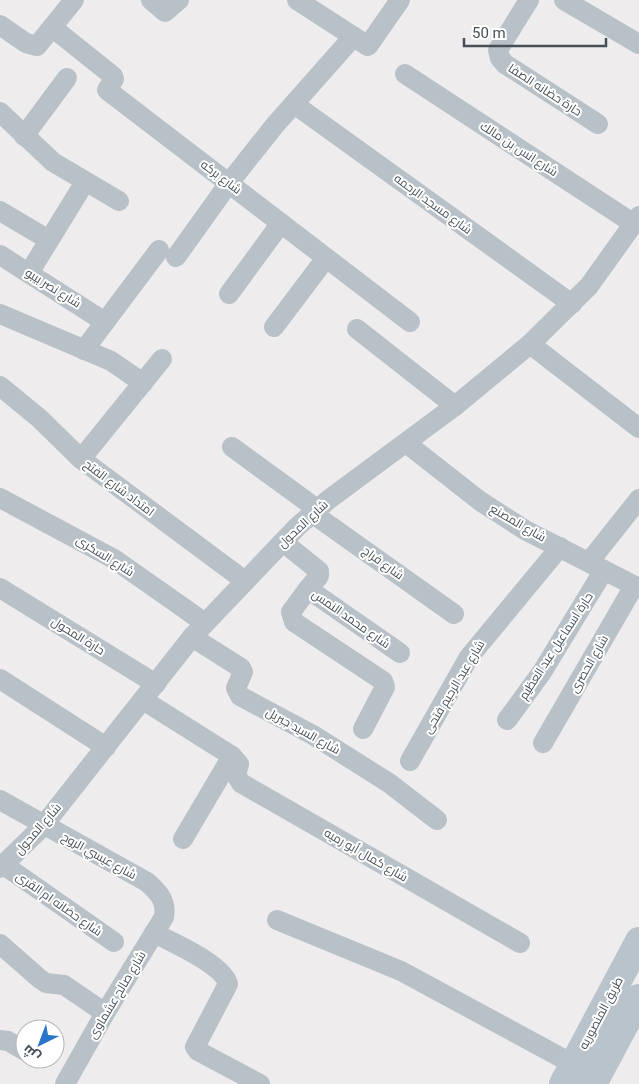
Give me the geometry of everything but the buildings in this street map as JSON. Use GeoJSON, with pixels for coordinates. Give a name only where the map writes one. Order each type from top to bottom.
{"type":"FeatureCollection","features":[{"type":"Feature","properties":{"kind":"main road","name":"طريق المنصوريه"},"geometry":{"type":"LineString","coordinates":[[568,1074],[639,941]]}},
{"type":"Feature","properties":{"kind":"main road"},"geometry":{"type":"LineString","coordinates":[[593,1084],[639,998]]}},
{"type":"Feature","properties":{"kind":"street"},"geometry":{"type":"LineString","coordinates":[[151,0],[165,12],[179,0]]}},
{"type":"Feature","properties":{"kind":"street"},"geometry":{"type":"LineString","coordinates":[[297,0],[365,46],[371,44],[400,0]]}},
{"type":"Feature","properties":{"kind":"street","name":"حارة حضانه الصفا"},"geometry":{"type":"LineString","coordinates":[[529,0],[498,50],[500,58],[505,64],[598,124]]}},
{"type":"Feature","properties":{"kind":"street"},"geometry":{"type":"LineString","coordinates":[[564,0],[639,44]]}},
{"type":"Feature","properties":{"kind":"street"},"geometry":{"type":"LineString","coordinates":[[0,25],[33,46],[37,46],[52,28],[63,4]]}},
{"type":"Feature","properties":{"kind":"street","name":"شارع بركه"},"geometry":{"type":"LineString","coordinates":[[52,28],[113,76],[114,80],[107,90],[410,322]]}},
{"type":"Feature","properties":{"kind":"street"},"geometry":{"type":"LineString","coordinates":[[84,350],[105,322],[168,254],[294,104],[353,38]]}},
{"type":"Feature","properties":{"kind":"street","name":"شارع انس بن مالك"},"geometry":{"type":"LineString","coordinates":[[405,74],[636,220]]}},
{"type":"Feature","properties":{"kind":"street"},"geometry":{"type":"LineString","coordinates":[[24,136],[67,78]]}},
{"type":"Feature","properties":{"kind":"street","name":"شارع مسجد الرحمه"},"geometry":{"type":"LineString","coordinates":[[294,104],[572,304]]}},
{"type":"Feature","properties":{"kind":"street"},"geometry":{"type":"LineString","coordinates":[[0,112],[53,162],[118,202]]}},
{"type":"Feature","properties":{"kind":"street"},"geometry":{"type":"LineString","coordinates":[[29,273],[85,182]]}},
{"type":"Feature","properties":{"kind":"street"},"geometry":{"type":"LineString","coordinates":[[0,211],[49,240]]}},
{"type":"Feature","properties":{"kind":"street","name":"شارع المحول"},"geometry":{"type":"LineString","coordinates":[[2,867],[43,826],[199,630],[283,542],[315,511],[455,406],[530,344],[572,304],[600,272],[636,220]]}},
{"type":"Feature","properties":{"kind":"street"},"geometry":{"type":"LineString","coordinates":[[229,294],[281,223]]}},
{"type":"Feature","properties":{"kind":"street","name":"شارع نصر بيبو"},"geometry":{"type":"LineString","coordinates":[[0,255],[105,322]]}},
{"type":"Feature","properties":{"kind":"street"},"geometry":{"type":"LineString","coordinates":[[274,327],[326,258]]}},
{"type":"Feature","properties":{"kind":"street"},"geometry":{"type":"LineString","coordinates":[[0,314],[111,361],[143,382]]}},
{"type":"Feature","properties":{"kind":"street"},"geometry":{"type":"LineString","coordinates":[[357,329],[455,406]]}},
{"type":"Feature","properties":{"kind":"street"},"geometry":{"type":"LineString","coordinates":[[530,344],[639,428]]}},
{"type":"Feature","properties":{"kind":"street"},"geometry":{"type":"LineString","coordinates":[[80,459],[162,359]]}},
{"type":"Feature","properties":{"kind":"street","name":"امتداد شارع الفتح"},"geometry":{"type":"LineString","coordinates":[[0,386],[39,418],[80,459],[245,581]]}},
{"type":"Feature","properties":{"kind":"street","name":"شارع المصنع"},"geometry":{"type":"LineString","coordinates":[[406,443],[480,501],[525,530],[637,587]]}},
{"type":"Feature","properties":{"kind":"street","name":"شارع فراج"},"geometry":{"type":"LineString","coordinates":[[232,447],[454,614]]}},
{"type":"Feature","properties":{"kind":"street","name":"شارع السكرى"},"geometry":{"type":"LineString","coordinates":[[0,498],[114,559],[199,630]]}},
{"type":"Feature","properties":{"kind":"street","name":"حارة اسماعيل عبد العظيم"},"geometry":{"type":"LineString","coordinates":[[507,720],[542,672],[597,566],[639,499]]}},
{"type":"Feature","properties":{"kind":"street","name":"شارع محمد النمس"},"geometry":{"type":"LineString","coordinates":[[283,542],[319,571],[319,576],[308,589],[400,653]]}},
{"type":"Feature","properties":{"kind":"street","name":"شارع عبد الرحيم فتحى"},"geometry":{"type":"LineString","coordinates":[[410,761],[469,657],[560,547]]}},
{"type":"Feature","properties":{"kind":"street","name":"شارع الحصرى"},"geometry":{"type":"LineString","coordinates":[[543,743],[637,587]]}},
{"type":"Feature","properties":{"kind":"street","name":"حارة المحول"},"geometry":{"type":"LineString","coordinates":[[0,588],[156,684]]}},
{"type":"Feature","properties":{"kind":"street"},"geometry":{"type":"LineString","coordinates":[[308,589],[293,608],[292,619],[383,681],[385,687],[362,729]]}},
{"type":"Feature","properties":{"kind":"street","name":"شارع السيد جبريل"},"geometry":{"type":"LineString","coordinates":[[199,630],[242,668],[243,672],[236,688],[240,696],[313,735],[389,783],[437,820]]}},
{"type":"Feature","properties":{"kind":"street"},"geometry":{"type":"LineString","coordinates":[[0,679],[106,746]]}},
{"type":"Feature","properties":{"kind":"street"},"geometry":{"type":"LineString","coordinates":[[143,700],[232,756],[183,838]]}},
{"type":"Feature","properties":{"kind":"street","name":"شارع كمال أبو رميه"},"geometry":{"type":"LineString","coordinates":[[232,756],[239,764],[236,775],[241,783],[520,943]]}},
{"type":"Feature","properties":{"kind":"street","name":"شارع عيسي الروح"},"geometry":{"type":"LineString","coordinates":[[0,800],[43,826],[147,882],[158,892],[164,905]]}},
{"type":"Feature","properties":{"kind":"street","name":"شارع حضانه ام القرى"},"geometry":{"type":"LineString","coordinates":[[2,867],[114,942]]}},
{"type":"Feature","properties":{"kind":"street","name":"شارع صالح عشماوى"},"geometry":{"type":"LineString","coordinates":[[65,1084],[105,1013],[164,917],[164,905]]}},
{"type":"Feature","properties":{"kind":"street"},"geometry":{"type":"LineString","coordinates":[[278,920],[401,971],[568,1074]]}},
{"type":"Feature","properties":{"kind":"street"},"geometry":{"type":"LineString","coordinates":[[154,933],[218,969],[226,978],[228,984],[195,1047],[198,1051],[260,1084]]}},
{"type":"Feature","properties":{"kind":"street"},"geometry":{"type":"LineString","coordinates":[[0,944],[40,980],[46,983],[64,985],[105,1013]]}},
{"type":"Feature","properties":{"kind":"street"},"geometry":{"type":"LineString","coordinates":[[0,1040],[8,1041],[15,1045]]}}]}
